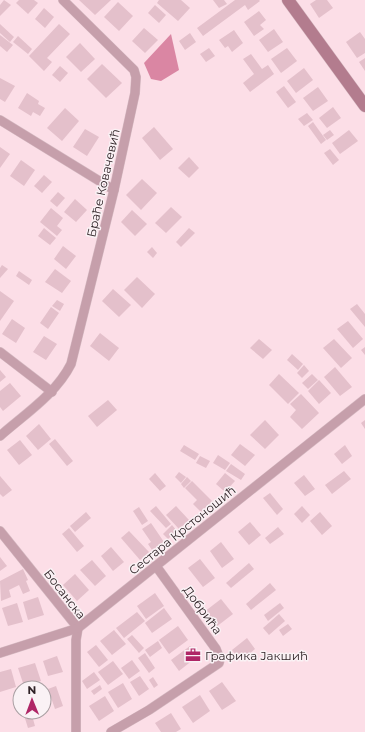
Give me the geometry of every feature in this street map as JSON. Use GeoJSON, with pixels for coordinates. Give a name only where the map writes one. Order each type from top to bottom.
{"type":"FeatureCollection","features":[{"type":"Feature","properties":{"kind":"main road"},"geometry":{"type":"LineString","coordinates":[[288,0],[365,106]]}},
{"type":"Feature","properties":{"kind":"street","name":"Браће Ковачевић"},"geometry":{"type":"LineString","coordinates":[[0,436],[52,392],[61,382],[72,364],[114,190],[135,93],[136,78],[134,70],[63,0]]}},
{"type":"Feature","properties":{"kind":"street"},"geometry":{"type":"LineString","coordinates":[[0,120],[114,190]]}},
{"type":"Feature","properties":{"kind":"street"},"geometry":{"type":"LineString","coordinates":[[0,352],[52,392]]}},
{"type":"Feature","properties":{"kind":"street","name":"Сестара Крстоношић"},"geometry":{"type":"LineString","coordinates":[[0,653],[78,628],[365,400]]}},
{"type":"Feature","properties":{"kind":"street","name":"Босанска"},"geometry":{"type":"LineString","coordinates":[[0,532],[78,628],[76,640],[76,732]]}},
{"type":"Feature","properties":{"kind":"street","name":"Добрића"},"geometry":{"type":"LineString","coordinates":[[111,732],[155,706],[219,663],[220,659],[216,649],[156,566]]}},
{"type":"Feature","properties":{"kind":"shaded area"},"geometry":{"type":"Polygon","coordinates":[[[171,34],[179,70],[161,81],[151,79],[144,63],[171,34]]]}},
{"type":"Feature","properties":{"kind":"building"},"geometry":{"type":"Polygon","coordinates":[[[4,0],[11,5],[0,16],[0,5],[4,0]]]}},
{"type":"Feature","properties":{"kind":"building"},"geometry":{"type":"Polygon","coordinates":[[[19,0],[34,0],[38,3],[28,14],[16,3],[19,0]]]}},
{"type":"Feature","properties":{"kind":"building"},"geometry":{"type":"Polygon","coordinates":[[[79,0],[111,0],[95,15],[79,0]]]}},
{"type":"Feature","properties":{"kind":"building"},"geometry":{"type":"Polygon","coordinates":[[[159,0],[181,0],[190,8],[178,21],[157,3],[159,0]]]}},
{"type":"Feature","properties":{"kind":"building"},"geometry":{"type":"Polygon","coordinates":[[[213,0],[224,0],[227,4],[219,8],[213,0]]]}},
{"type":"Feature","properties":{"kind":"building"},"geometry":{"type":"Polygon","coordinates":[[[235,0],[260,1],[248,10],[245,5],[203,36],[197,28],[235,0]]]}},
{"type":"Feature","properties":{"kind":"building"},"geometry":{"type":"Polygon","coordinates":[[[316,0],[327,0],[333,8],[319,18],[310,4],[316,0]]]}},
{"type":"Feature","properties":{"kind":"building"},"geometry":{"type":"Polygon","coordinates":[[[118,2],[133,16],[119,31],[104,17],[118,2]]]}},
{"type":"Feature","properties":{"kind":"building"},"geometry":{"type":"Polygon","coordinates":[[[155,5],[166,15],[159,23],[148,13],[155,5]]]}},
{"type":"Feature","properties":{"kind":"building"},"geometry":{"type":"Polygon","coordinates":[[[44,8],[54,17],[45,28],[35,19],[44,8]]]}},
{"type":"Feature","properties":{"kind":"building"},"geometry":{"type":"Polygon","coordinates":[[[259,11],[266,20],[260,25],[264,29],[254,36],[244,22],[259,11]]]}},
{"type":"Feature","properties":{"kind":"building"},"geometry":{"type":"Polygon","coordinates":[[[0,24],[14,37],[10,42],[0,33],[0,24]]]}},
{"type":"Feature","properties":{"kind":"building"},"geometry":{"type":"Polygon","coordinates":[[[59,24],[70,34],[47,58],[52,62],[44,71],[29,56],[59,24]]]}},
{"type":"Feature","properties":{"kind":"building"},"geometry":{"type":"Polygon","coordinates":[[[144,28],[158,40],[145,53],[132,41],[144,28]]]}},
{"type":"Feature","properties":{"kind":"building"},"geometry":{"type":"Polygon","coordinates":[[[274,29],[283,42],[268,52],[259,40],[274,29]]]}},
{"type":"Feature","properties":{"kind":"building"},"geometry":{"type":"Polygon","coordinates":[[[234,30],[243,43],[232,52],[228,46],[225,48],[219,40],[234,30]]]}},
{"type":"Feature","properties":{"kind":"building"},"geometry":{"type":"Polygon","coordinates":[[[360,32],[365,39],[365,53],[357,58],[346,42],[360,32]]]}},
{"type":"Feature","properties":{"kind":"building"},"geometry":{"type":"Polygon","coordinates":[[[190,33],[196,42],[185,50],[179,41],[190,33]]]}},
{"type":"Feature","properties":{"kind":"building"},"geometry":{"type":"Polygon","coordinates":[[[0,35],[13,45],[7,52],[0,46],[0,35]]]}},
{"type":"Feature","properties":{"kind":"building"},"geometry":{"type":"Polygon","coordinates":[[[18,36],[32,49],[28,54],[13,42],[18,36]]]}},
{"type":"Feature","properties":{"kind":"building"},"geometry":{"type":"Polygon","coordinates":[[[80,43],[95,59],[81,72],[66,57],[80,43]]]}},
{"type":"Feature","properties":{"kind":"building"},"geometry":{"type":"Polygon","coordinates":[[[209,48],[215,56],[206,62],[200,54],[209,48]]]}},
{"type":"Feature","properties":{"kind":"building"},"geometry":{"type":"Polygon","coordinates":[[[287,48],[297,61],[281,73],[271,59],[287,48]]]}},
{"type":"Feature","properties":{"kind":"building"},"geometry":{"type":"Polygon","coordinates":[[[251,54],[262,69],[268,65],[274,74],[250,92],[243,83],[254,74],[243,59],[251,54]]]}},
{"type":"Feature","properties":{"kind":"building"},"geometry":{"type":"Polygon","coordinates":[[[365,58],[365,71],[359,62],[365,58]]]}},
{"type":"Feature","properties":{"kind":"building"},"geometry":{"type":"Polygon","coordinates":[[[102,64],[122,83],[106,98],[87,79],[102,64]]]}},
{"type":"Feature","properties":{"kind":"building"},"geometry":{"type":"Polygon","coordinates":[[[60,66],[68,73],[60,82],[52,75],[60,66]]]}},
{"type":"Feature","properties":{"kind":"building"},"geometry":{"type":"Polygon","coordinates":[[[304,68],[313,80],[296,93],[287,81],[304,68]]]}},
{"type":"Feature","properties":{"kind":"building"},"geometry":{"type":"Polygon","coordinates":[[[0,78],[15,86],[5,102],[0,99],[0,78]]]}},
{"type":"Feature","properties":{"kind":"building"},"geometry":{"type":"Polygon","coordinates":[[[284,86],[296,102],[288,108],[276,92],[284,86]]]}},
{"type":"Feature","properties":{"kind":"building"},"geometry":{"type":"Polygon","coordinates":[[[318,87],[328,101],[313,111],[303,98],[318,87]]]}},
{"type":"Feature","properties":{"kind":"building"},"geometry":{"type":"Polygon","coordinates":[[[27,93],[39,101],[38,104],[45,108],[40,116],[33,112],[31,116],[18,108],[27,93]]]}},
{"type":"Feature","properties":{"kind":"building"},"geometry":{"type":"Polygon","coordinates":[[[333,107],[341,118],[327,128],[319,118],[333,107]]]}},
{"type":"Feature","properties":{"kind":"building"},"geometry":{"type":"Polygon","coordinates":[[[65,108],[79,121],[62,141],[47,128],[65,108]]]}},
{"type":"Feature","properties":{"kind":"building"},"geometry":{"type":"Polygon","coordinates":[[[307,113],[313,120],[304,126],[298,119],[307,113]]]}},
{"type":"Feature","properties":{"kind":"building"},"geometry":{"type":"Polygon","coordinates":[[[313,122],[326,140],[321,144],[308,126],[313,122]]]}},
{"type":"Feature","properties":{"kind":"building"},"geometry":{"type":"Polygon","coordinates":[[[154,127],[173,149],[160,160],[142,138],[154,127]]]}},
{"type":"Feature","properties":{"kind":"building"},"geometry":{"type":"Polygon","coordinates":[[[85,129],[99,137],[87,156],[73,147],[85,129]]]}},
{"type":"Feature","properties":{"kind":"building"},"geometry":{"type":"Polygon","coordinates":[[[330,130],[334,135],[327,140],[323,135],[330,130]]]}},
{"type":"Feature","properties":{"kind":"building"},"geometry":{"type":"Polygon","coordinates":[[[349,130],[358,141],[340,154],[332,143],[349,130]]]}},
{"type":"Feature","properties":{"kind":"building"},"geometry":{"type":"Polygon","coordinates":[[[0,147],[10,154],[0,168],[0,147]]]}},
{"type":"Feature","properties":{"kind":"building"},"geometry":{"type":"Polygon","coordinates":[[[330,149],[339,160],[333,165],[324,153],[330,149]]]}},
{"type":"Feature","properties":{"kind":"building"},"geometry":{"type":"Polygon","coordinates":[[[189,157],[199,168],[189,178],[178,168],[189,157]]]}},
{"type":"Feature","properties":{"kind":"building"},"geometry":{"type":"Polygon","coordinates":[[[21,160],[35,170],[24,186],[10,176],[21,160]]]}},
{"type":"Feature","properties":{"kind":"building"},"geometry":{"type":"Polygon","coordinates":[[[44,175],[52,182],[42,193],[34,186],[44,175]]]}},
{"type":"Feature","properties":{"kind":"building"},"geometry":{"type":"Polygon","coordinates":[[[142,179],[157,193],[141,210],[126,195],[142,179]]]}},
{"type":"Feature","properties":{"kind":"building"},"geometry":{"type":"Polygon","coordinates":[[[58,192],[65,198],[57,207],[50,201],[58,192]]]}},
{"type":"Feature","properties":{"kind":"building"},"geometry":{"type":"Polygon","coordinates":[[[75,199],[87,210],[76,222],[64,212],[75,199]]]}},
{"type":"Feature","properties":{"kind":"building"},"geometry":{"type":"Polygon","coordinates":[[[171,207],[182,217],[166,233],[155,223],[171,207]]]}},
{"type":"Feature","properties":{"kind":"building"},"geometry":{"type":"Polygon","coordinates":[[[51,208],[63,218],[57,226],[62,230],[57,236],[40,222],[51,208]]]}},
{"type":"Feature","properties":{"kind":"building"},"geometry":{"type":"Polygon","coordinates":[[[132,210],[147,224],[135,236],[121,222],[132,210]]]}},
{"type":"Feature","properties":{"kind":"building"},"geometry":{"type":"Polygon","coordinates":[[[44,228],[56,238],[50,245],[38,236],[44,228]]]}},
{"type":"Feature","properties":{"kind":"building"},"geometry":{"type":"Polygon","coordinates":[[[189,228],[195,233],[181,247],[176,242],[189,228]]]}},
{"type":"Feature","properties":{"kind":"building"},"geometry":{"type":"Polygon","coordinates":[[[63,246],[76,256],[66,269],[54,259],[63,246]]]}},
{"type":"Feature","properties":{"kind":"building"},"geometry":{"type":"Polygon","coordinates":[[[152,247],[157,253],[153,258],[147,252],[152,247]]]}},
{"type":"Feature","properties":{"kind":"building"},"geometry":{"type":"Polygon","coordinates":[[[2,265],[8,269],[0,278],[0,268],[2,265]]]}},
{"type":"Feature","properties":{"kind":"building"},"geometry":{"type":"Polygon","coordinates":[[[55,269],[71,281],[62,293],[45,282],[55,269]]]}},
{"type":"Feature","properties":{"kind":"building"},"geometry":{"type":"Polygon","coordinates":[[[19,271],[32,280],[29,285],[16,276],[19,271]]]}},
{"type":"Feature","properties":{"kind":"building"},"geometry":{"type":"Polygon","coordinates":[[[137,277],[155,294],[142,308],[124,290],[137,277]]]}},
{"type":"Feature","properties":{"kind":"building"},"geometry":{"type":"Polygon","coordinates":[[[113,289],[131,305],[119,317],[102,301],[113,289]]]}},
{"type":"Feature","properties":{"kind":"building"},"geometry":{"type":"Polygon","coordinates":[[[0,291],[14,301],[0,321],[0,291]]]}},
{"type":"Feature","properties":{"kind":"building"},"geometry":{"type":"Polygon","coordinates":[[[57,300],[64,304],[60,311],[52,306],[57,300]]]}},
{"type":"Feature","properties":{"kind":"building"},"geometry":{"type":"Polygon","coordinates":[[[357,304],[365,314],[365,327],[350,309],[357,304]]]}},
{"type":"Feature","properties":{"kind":"building"},"geometry":{"type":"Polygon","coordinates":[[[51,307],[59,313],[48,329],[40,323],[51,307]]]}},
{"type":"Feature","properties":{"kind":"building"},"geometry":{"type":"Polygon","coordinates":[[[12,319],[25,328],[16,343],[2,334],[12,319]]]}},
{"type":"Feature","properties":{"kind":"building"},"geometry":{"type":"Polygon","coordinates":[[[348,321],[363,339],[353,348],[337,329],[348,321]]]}},
{"type":"Feature","properties":{"kind":"building"},"geometry":{"type":"Polygon","coordinates":[[[100,333],[119,348],[109,361],[90,346],[100,333]]]}},
{"type":"Feature","properties":{"kind":"building"},"geometry":{"type":"Polygon","coordinates":[[[44,336],[57,344],[46,360],[33,352],[44,336]]]}},
{"type":"Feature","properties":{"kind":"building"},"geometry":{"type":"Polygon","coordinates":[[[259,339],[272,350],[263,359],[250,348],[259,339]]]}},
{"type":"Feature","properties":{"kind":"building"},"geometry":{"type":"Polygon","coordinates":[[[334,339],[352,358],[341,368],[323,348],[334,339]]]}},
{"type":"Feature","properties":{"kind":"building"},"geometry":{"type":"Polygon","coordinates":[[[365,347],[365,355],[361,350],[365,347]]]}},
{"type":"Feature","properties":{"kind":"building"},"geometry":{"type":"Polygon","coordinates":[[[292,354],[303,364],[298,370],[287,360],[292,354]]]}},
{"type":"Feature","properties":{"kind":"building"},"geometry":{"type":"Polygon","coordinates":[[[304,365],[309,371],[302,378],[297,373],[304,365]]]}},
{"type":"Feature","properties":{"kind":"building"},"geometry":{"type":"Polygon","coordinates":[[[335,367],[352,387],[340,396],[324,377],[335,367]]]}},
{"type":"Feature","properties":{"kind":"building"},"geometry":{"type":"Polygon","coordinates":[[[0,370],[6,377],[0,382],[0,370]]]}},
{"type":"Feature","properties":{"kind":"building"},"geometry":{"type":"Polygon","coordinates":[[[279,374],[299,393],[288,404],[269,385],[279,374]]]}},
{"type":"Feature","properties":{"kind":"building"},"geometry":{"type":"Polygon","coordinates":[[[312,374],[318,380],[308,389],[302,383],[312,374]]]}},
{"type":"Feature","properties":{"kind":"building"},"geometry":{"type":"Polygon","coordinates":[[[319,380],[331,393],[319,404],[308,391],[319,380]]]}},
{"type":"Feature","properties":{"kind":"building"},"geometry":{"type":"Polygon","coordinates":[[[10,383],[21,396],[3,411],[0,407],[0,391],[10,383]]]}},
{"type":"Feature","properties":{"kind":"building"},"geometry":{"type":"Polygon","coordinates":[[[301,394],[319,413],[302,429],[290,417],[296,410],[290,404],[301,394]]]}},
{"type":"Feature","properties":{"kind":"building"},"geometry":{"type":"Polygon","coordinates":[[[108,400],[117,410],[97,427],[88,416],[108,400]]]}},
{"type":"Feature","properties":{"kind":"building"},"geometry":{"type":"Polygon","coordinates":[[[265,420],[279,435],[265,449],[250,435],[265,420]]]}},
{"type":"Feature","properties":{"kind":"building"},"geometry":{"type":"Polygon","coordinates":[[[365,420],[365,429],[361,423],[365,420]]]}},
{"type":"Feature","properties":{"kind":"building"},"geometry":{"type":"Polygon","coordinates":[[[39,424],[51,439],[38,450],[26,436],[39,424]]]}},
{"type":"Feature","properties":{"kind":"building"},"geometry":{"type":"Polygon","coordinates":[[[55,439],[73,461],[67,466],[49,444],[55,439]]]}},
{"type":"Feature","properties":{"kind":"building"},"geometry":{"type":"Polygon","coordinates":[[[20,440],[32,455],[19,465],[7,450],[20,440]]]}},
{"type":"Feature","properties":{"kind":"building"},"geometry":{"type":"Polygon","coordinates":[[[240,444],[255,455],[245,466],[231,455],[240,444]]]}},
{"type":"Feature","properties":{"kind":"building"},"geometry":{"type":"Polygon","coordinates":[[[184,445],[199,454],[195,460],[180,451],[184,445]]]}},
{"type":"Feature","properties":{"kind":"building"},"geometry":{"type":"Polygon","coordinates":[[[345,445],[352,456],[342,464],[334,454],[345,445]]]}},
{"type":"Feature","properties":{"kind":"building"},"geometry":{"type":"Polygon","coordinates":[[[218,455],[230,463],[225,470],[213,463],[218,455]]]}},
{"type":"Feature","properties":{"kind":"building"},"geometry":{"type":"Polygon","coordinates":[[[200,456],[210,461],[206,468],[196,463],[200,456]]]}},
{"type":"Feature","properties":{"kind":"building"},"geometry":{"type":"Polygon","coordinates":[[[231,464],[245,474],[241,480],[226,471],[231,464]]]}},
{"type":"Feature","properties":{"kind":"building"},"geometry":{"type":"Polygon","coordinates":[[[344,471],[351,479],[332,494],[325,485],[344,471]]]}},
{"type":"Feature","properties":{"kind":"building"},"geometry":{"type":"Polygon","coordinates":[[[179,472],[186,477],[181,483],[175,477],[179,472]]]}},
{"type":"Feature","properties":{"kind":"building"},"geometry":{"type":"Polygon","coordinates":[[[155,473],[166,486],[160,491],[149,479],[155,473]]]}},
{"type":"Feature","properties":{"kind":"building"},"geometry":{"type":"Polygon","coordinates":[[[225,473],[235,481],[225,492],[216,484],[225,473]]]}},
{"type":"Feature","properties":{"kind":"building"},"geometry":{"type":"Polygon","coordinates":[[[304,475],[315,489],[305,496],[294,483],[304,475]]]}},
{"type":"Feature","properties":{"kind":"building"},"geometry":{"type":"Polygon","coordinates":[[[0,476],[12,490],[3,497],[0,494],[0,476]]]}},
{"type":"Feature","properties":{"kind":"building"},"geometry":{"type":"Polygon","coordinates":[[[187,477],[191,481],[184,488],[181,484],[187,477]]]}},
{"type":"Feature","properties":{"kind":"building"},"geometry":{"type":"Polygon","coordinates":[[[192,481],[212,501],[201,512],[193,504],[197,500],[185,488],[192,481]]]}},
{"type":"Feature","properties":{"kind":"building"},"geometry":{"type":"Polygon","coordinates":[[[270,493],[283,509],[277,515],[263,498],[270,493]]]}},
{"type":"Feature","properties":{"kind":"building"},"geometry":{"type":"Polygon","coordinates":[[[156,506],[171,524],[166,528],[150,511],[156,506]]]}},
{"type":"Feature","properties":{"kind":"building"},"geometry":{"type":"Polygon","coordinates":[[[176,506],[189,520],[179,529],[166,515],[176,506]]]}},
{"type":"Feature","properties":{"kind":"building"},"geometry":{"type":"Polygon","coordinates":[[[302,506],[310,515],[302,523],[294,514],[302,506]]]}},
{"type":"Feature","properties":{"kind":"building"},"geometry":{"type":"Polygon","coordinates":[[[139,507],[148,521],[142,525],[133,511],[139,507]]]}},
{"type":"Feature","properties":{"kind":"building"},"geometry":{"type":"Polygon","coordinates":[[[86,512],[91,518],[75,532],[70,526],[86,512]]]}},
{"type":"Feature","properties":{"kind":"building"},"geometry":{"type":"Polygon","coordinates":[[[320,512],[332,526],[322,535],[310,521],[320,512]]]}},
{"type":"Feature","properties":{"kind":"building"},"geometry":{"type":"Polygon","coordinates":[[[250,522],[261,535],[249,545],[238,532],[250,522]]]}},
{"type":"Feature","properties":{"kind":"building"},"geometry":{"type":"Polygon","coordinates":[[[151,523],[164,542],[152,550],[148,544],[151,542],[142,529],[151,523]]]}},
{"type":"Feature","properties":{"kind":"building"},"geometry":{"type":"Polygon","coordinates":[[[172,525],[177,531],[168,539],[163,534],[172,525]]]}},
{"type":"Feature","properties":{"kind":"building"},"geometry":{"type":"Polygon","coordinates":[[[278,527],[284,534],[270,544],[265,538],[278,527]]]}},
{"type":"Feature","properties":{"kind":"building"},"geometry":{"type":"Polygon","coordinates":[[[69,528],[84,546],[77,552],[62,534],[69,528]]]}},
{"type":"Feature","properties":{"kind":"building"},"geometry":{"type":"Polygon","coordinates":[[[129,531],[149,552],[140,560],[121,538],[129,531]]]}},
{"type":"Feature","properties":{"kind":"building"},"geometry":{"type":"Polygon","coordinates":[[[221,542],[234,559],[222,568],[210,551],[221,542]]]}},
{"type":"Feature","properties":{"kind":"building"},"geometry":{"type":"Polygon","coordinates":[[[111,547],[124,562],[113,571],[101,556],[111,547]]]}},
{"type":"Feature","properties":{"kind":"building"},"geometry":{"type":"Polygon","coordinates":[[[0,557],[7,566],[0,571],[0,557]]]}},
{"type":"Feature","properties":{"kind":"building"},"geometry":{"type":"Polygon","coordinates":[[[200,559],[215,578],[203,587],[188,568],[200,559]]]}},
{"type":"Feature","properties":{"kind":"building"},"geometry":{"type":"Polygon","coordinates":[[[92,560],[106,576],[95,586],[80,570],[92,560]]]}},
{"type":"Feature","properties":{"kind":"building"},"geometry":{"type":"Polygon","coordinates":[[[249,563],[254,569],[231,588],[226,583],[249,563]]]}},
{"type":"Feature","properties":{"kind":"building"},"geometry":{"type":"Polygon","coordinates":[[[23,569],[28,580],[26,581],[30,591],[23,594],[19,585],[9,590],[11,597],[1,601],[0,581],[23,569]]]}},
{"type":"Feature","properties":{"kind":"building"},"geometry":{"type":"Polygon","coordinates":[[[75,574],[89,590],[77,601],[63,585],[75,574]]]}},
{"type":"Feature","properties":{"kind":"building"},"geometry":{"type":"Polygon","coordinates":[[[270,583],[276,590],[251,610],[246,604],[270,583]]]}},
{"type":"Feature","properties":{"kind":"building"},"geometry":{"type":"Polygon","coordinates":[[[155,593],[164,606],[146,619],[137,606],[155,593]]]}},
{"type":"Feature","properties":{"kind":"building"},"geometry":{"type":"Polygon","coordinates":[[[38,597],[44,615],[28,620],[23,602],[38,597]]]}},
{"type":"Feature","properties":{"kind":"building"},"geometry":{"type":"Polygon","coordinates":[[[221,599],[233,614],[216,627],[204,612],[221,599]]]}},
{"type":"Feature","properties":{"kind":"building"},"geometry":{"type":"Polygon","coordinates":[[[17,603],[23,622],[8,626],[2,608],[17,603]]]}},
{"type":"Feature","properties":{"kind":"building"},"geometry":{"type":"Polygon","coordinates":[[[280,603],[284,608],[268,621],[264,615],[280,603]]]}},
{"type":"Feature","properties":{"kind":"building"},"geometry":{"type":"Polygon","coordinates":[[[164,608],[172,619],[152,633],[145,623],[164,608]]]}},
{"type":"Feature","properties":{"kind":"building"},"geometry":{"type":"Polygon","coordinates":[[[137,612],[145,621],[124,638],[116,628],[137,612]]]}},
{"type":"Feature","properties":{"kind":"building"},"geometry":{"type":"Polygon","coordinates":[[[279,614],[285,621],[269,635],[263,628],[279,614]]]}},
{"type":"Feature","properties":{"kind":"building"},"geometry":{"type":"Polygon","coordinates":[[[288,624],[292,629],[283,636],[279,630],[288,624]]]}},
{"type":"Feature","properties":{"kind":"building"},"geometry":{"type":"Polygon","coordinates":[[[178,626],[188,640],[169,654],[159,640],[178,626]]]}},
{"type":"Feature","properties":{"kind":"building"},"geometry":{"type":"Polygon","coordinates":[[[114,630],[126,644],[112,655],[100,641],[114,630]]]}},
{"type":"Feature","properties":{"kind":"building"},"geometry":{"type":"Polygon","coordinates":[[[132,635],[144,648],[139,653],[127,639],[132,635]]]}},
{"type":"Feature","properties":{"kind":"building"},"geometry":{"type":"Polygon","coordinates":[[[247,638],[255,649],[241,661],[232,650],[247,638]]]}},
{"type":"Feature","properties":{"kind":"building"},"geometry":{"type":"Polygon","coordinates":[[[158,641],[162,648],[150,657],[145,650],[158,641]]]}},
{"type":"Feature","properties":{"kind":"building"},"geometry":{"type":"Polygon","coordinates":[[[96,645],[108,660],[99,667],[87,652],[96,645]]]}},
{"type":"Feature","properties":{"kind":"building"},"geometry":{"type":"Polygon","coordinates":[[[190,646],[198,656],[179,671],[171,660],[190,646]]]}},
{"type":"Feature","properties":{"kind":"building"},"geometry":{"type":"Polygon","coordinates":[[[145,653],[155,668],[149,673],[138,658],[145,653]]]}},
{"type":"Feature","properties":{"kind":"building"},"geometry":{"type":"Polygon","coordinates":[[[57,656],[63,672],[48,676],[43,661],[57,656]]]}},
{"type":"Feature","properties":{"kind":"building"},"geometry":{"type":"Polygon","coordinates":[[[132,660],[140,671],[129,679],[121,668],[132,660]]]}},
{"type":"Feature","properties":{"kind":"building"},"geometry":{"type":"Polygon","coordinates":[[[113,661],[123,674],[108,685],[98,672],[113,661]]]}},
{"type":"Feature","properties":{"kind":"building"},"geometry":{"type":"Polygon","coordinates":[[[35,663],[41,680],[22,680],[18,668],[35,663]]]}},
{"type":"Feature","properties":{"kind":"building"},"geometry":{"type":"Polygon","coordinates":[[[11,669],[14,680],[12,680],[12,688],[0,692],[0,672],[11,669]]]}},
{"type":"Feature","properties":{"kind":"building"},"geometry":{"type":"Polygon","coordinates":[[[94,672],[100,680],[87,689],[82,681],[94,672]]]}},
{"type":"Feature","properties":{"kind":"building"},"geometry":{"type":"Polygon","coordinates":[[[140,676],[149,689],[139,696],[130,682],[140,676]]]}},
{"type":"Feature","properties":{"kind":"building"},"geometry":{"type":"Polygon","coordinates":[[[153,677],[158,685],[154,688],[149,680],[153,677]]]}},
{"type":"Feature","properties":{"kind":"building"},"geometry":{"type":"Polygon","coordinates":[[[222,682],[236,701],[222,710],[209,691],[222,682]]]}},
{"type":"Feature","properties":{"kind":"building"},"geometry":{"type":"Polygon","coordinates":[[[123,683],[132,699],[118,708],[108,692],[123,683]]]}},
{"type":"Feature","properties":{"kind":"building"},"geometry":{"type":"Polygon","coordinates":[[[100,685],[102,689],[94,695],[91,691],[100,685]]]}},
{"type":"Feature","properties":{"kind":"building"},"geometry":{"type":"Polygon","coordinates":[[[56,686],[63,706],[55,709],[52,700],[52,688],[56,686]]]}},
{"type":"Feature","properties":{"kind":"building"},"geometry":{"type":"Polygon","coordinates":[[[200,695],[210,711],[193,723],[182,707],[200,695]]]}},
{"type":"Feature","properties":{"kind":"building"},"geometry":{"type":"Polygon","coordinates":[[[105,696],[114,711],[99,721],[89,706],[105,696]]]}},
{"type":"Feature","properties":{"kind":"building"},"geometry":{"type":"Polygon","coordinates":[[[171,713],[181,729],[176,732],[161,732],[155,723],[171,713]]]}},
{"type":"Feature","properties":{"kind":"building"},"geometry":{"type":"Polygon","coordinates":[[[26,720],[33,720],[35,726],[28,728],[26,720]]]}},
{"type":"Feature","properties":{"kind":"place","name":"Графика Јакшић"},"geometry":{"type":"Point","coordinates":[193,655]}}]}
